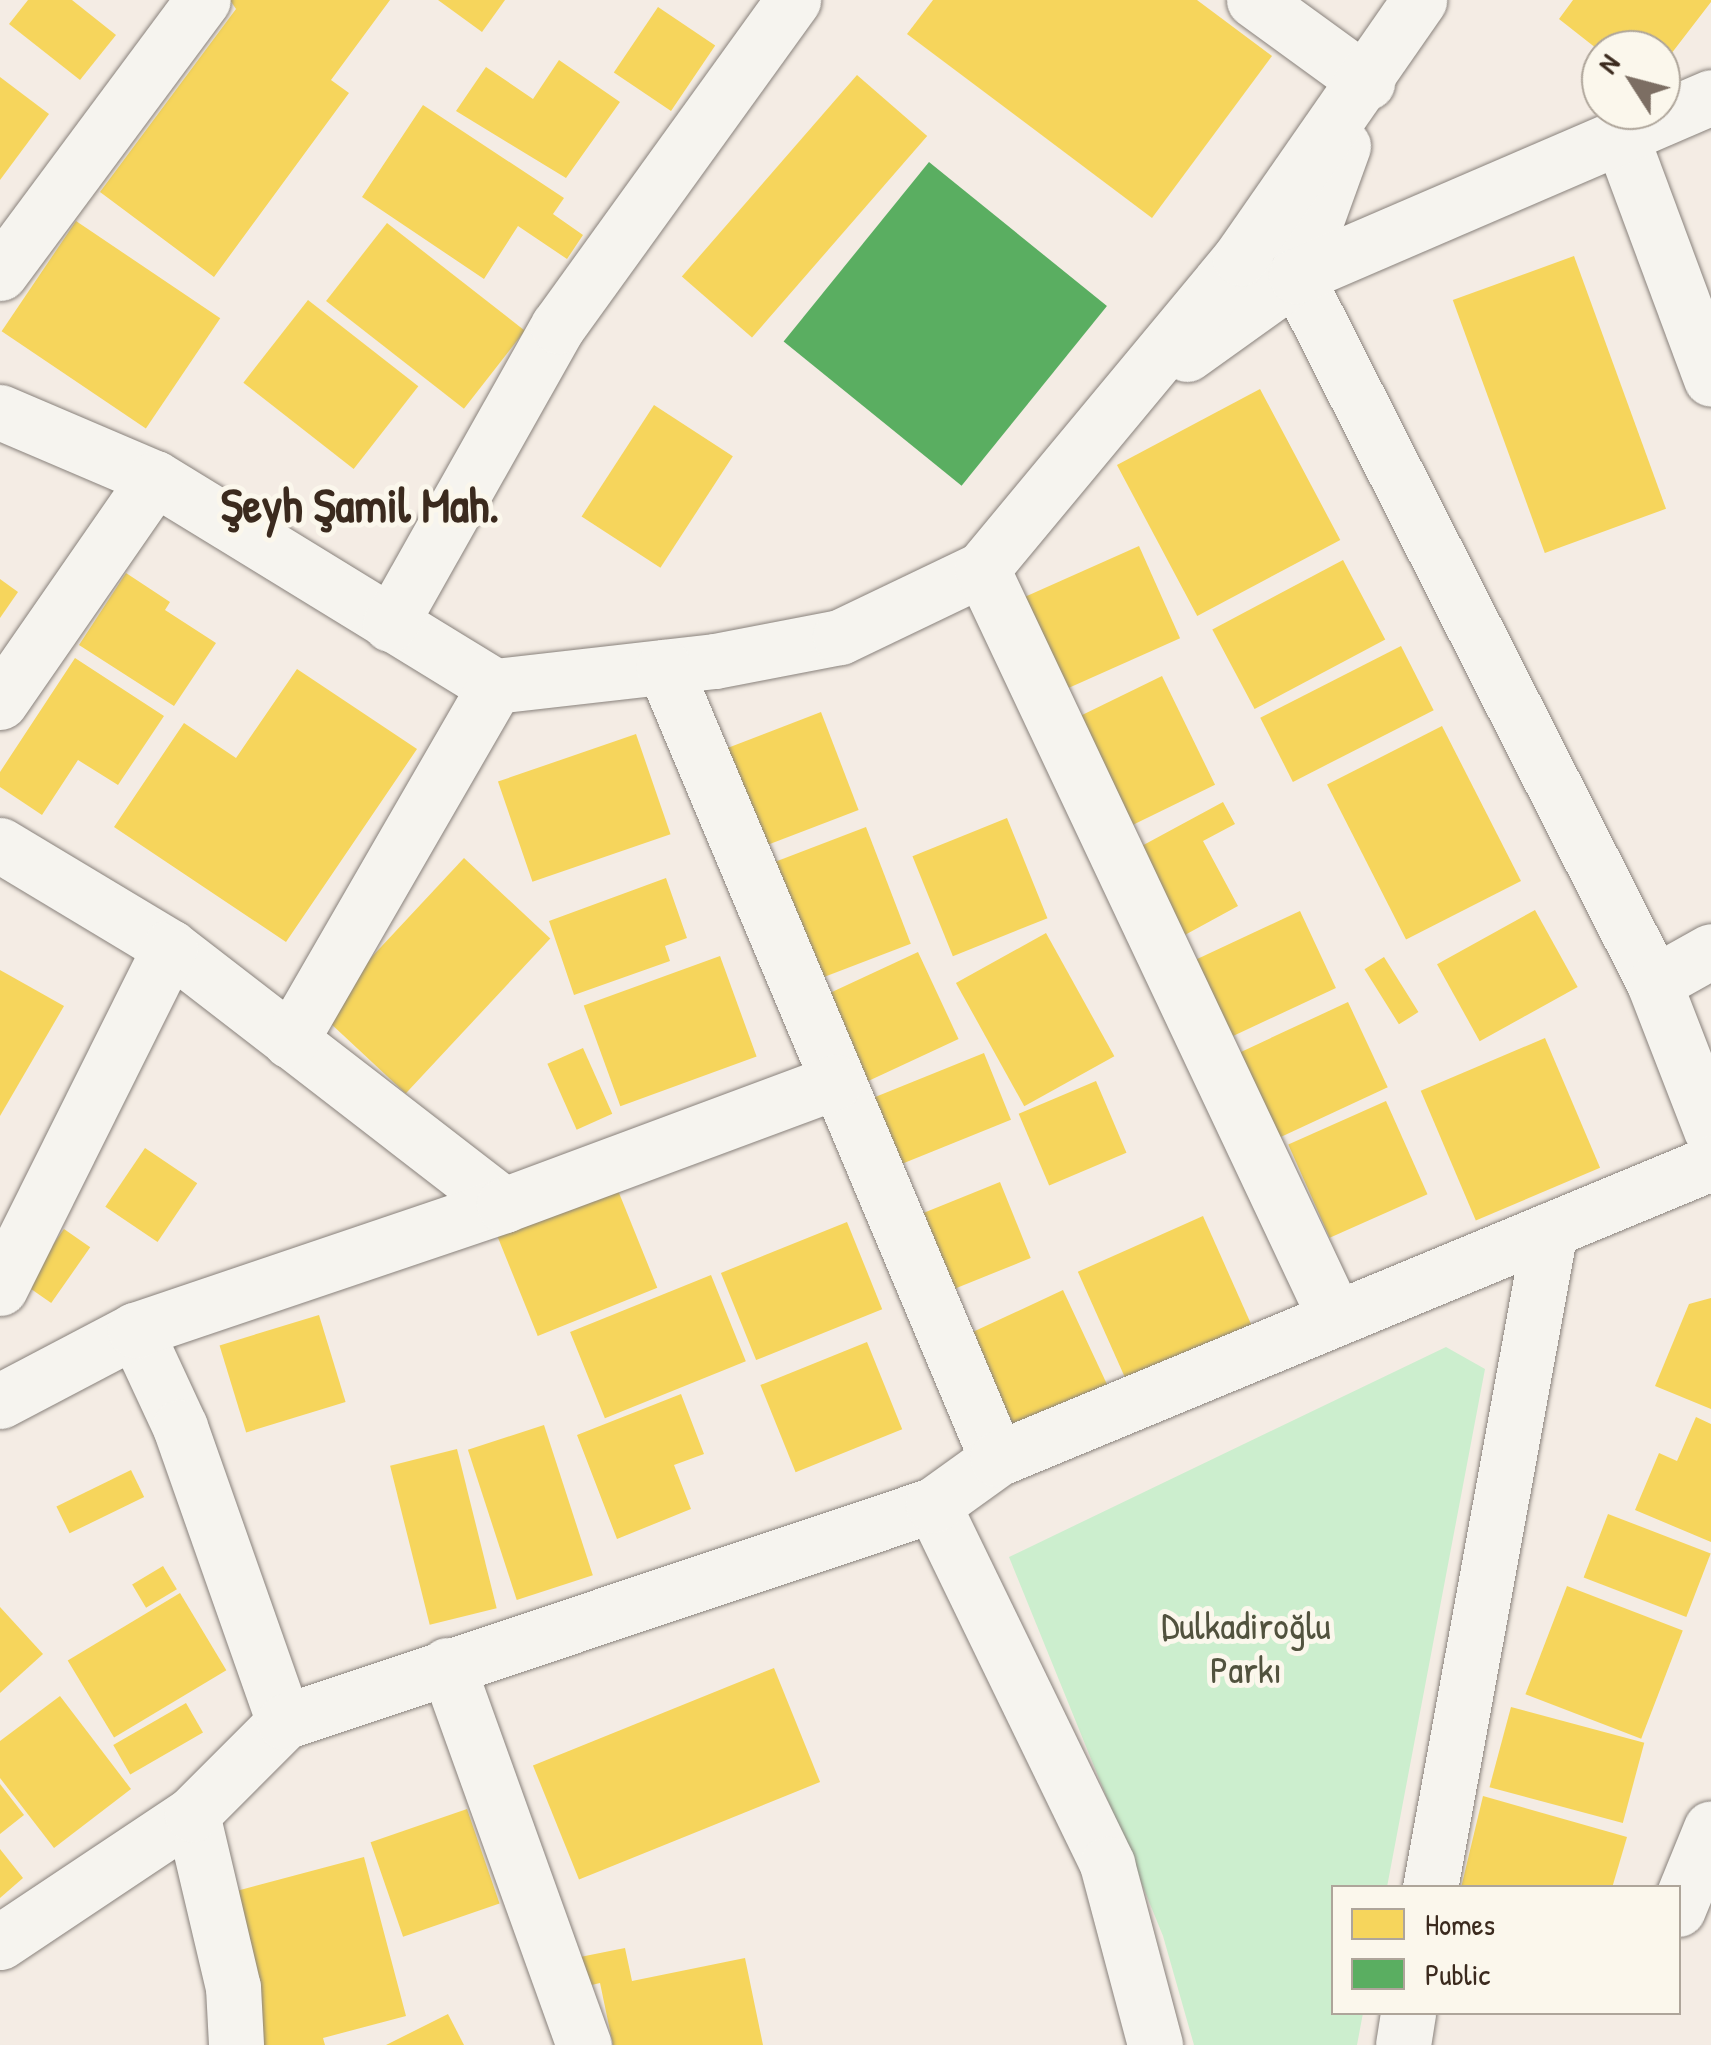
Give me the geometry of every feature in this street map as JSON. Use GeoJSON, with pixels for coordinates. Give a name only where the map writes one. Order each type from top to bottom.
{"type":"FeatureCollection","features":[{"type":"Feature","properties":{"kind":"street"},"geometry":{"type":"LineString","coordinates":[[0,273],[203,0]]}},
{"type":"Feature","properties":{"kind":"street"},"geometry":{"type":"LineString","coordinates":[[1254,0],[1367,82]]}},
{"type":"Feature","properties":{"kind":"street"},"geometry":{"type":"LineString","coordinates":[[0,412],[155,478],[495,686],[664,666],[840,638],[982,569],[1132,394],[1367,82],[1419,0]]}},
{"type":"Feature","properties":{"kind":"street"},"geometry":{"type":"LineString","coordinates":[[390,624],[558,326],[769,8]]}},
{"type":"Feature","properties":{"kind":"street"},"geometry":{"type":"LineString","coordinates":[[1367,82],[1296,276],[1654,982],[1711,1130]]}},
{"type":"Feature","properties":{"kind":"street"},"geometry":{"type":"LineString","coordinates":[[1132,394],[1296,276],[1711,97]]}},
{"type":"Feature","properties":{"kind":"street"},"geometry":{"type":"LineString","coordinates":[[1620,134],[1711,378]]}},
{"type":"Feature","properties":{"kind":"street"},"geometry":{"type":"LineString","coordinates":[[0,702],[155,478]]}},
{"type":"Feature","properties":{"kind":"street"},"geometry":{"type":"LineString","coordinates":[[982,569],[1336,1317]]}},
{"type":"Feature","properties":{"kind":"street"},"geometry":{"type":"LineString","coordinates":[[664,666],[835,1082],[997,1459]]}},
{"type":"Feature","properties":{"kind":"street"},"geometry":{"type":"LineString","coordinates":[[290,1041],[495,686]]}},
{"type":"Feature","properties":{"kind":"street"},"geometry":{"type":"LineString","coordinates":[[0,846],[170,948],[504,1205]]}},
{"type":"Feature","properties":{"kind":"street"},"geometry":{"type":"LineString","coordinates":[[0,1288],[170,948]]}},
{"type":"Feature","properties":{"kind":"street"},"geometry":{"type":"LineString","coordinates":[[1654,982],[1711,951]]}},
{"type":"Feature","properties":{"kind":"street"},"geometry":{"type":"LineString","coordinates":[[0,1401],[135,1330],[504,1205],[835,1082]]}},
{"type":"Feature","properties":{"kind":"street"},"geometry":{"type":"LineString","coordinates":[[0,1942],[192,1814],[284,1722],[933,1506],[997,1459],[1711,1163]]}},
{"type":"Feature","properties":{"kind":"street"},"geometry":{"type":"LineString","coordinates":[[1431,1885],[1550,1230]]}},
{"type":"Feature","properties":{"kind":"street"},"geometry":{"type":"LineString","coordinates":[[135,1330],[180,1427],[284,1722]]}},
{"type":"Feature","properties":{"kind":"street"},"geometry":{"type":"LineString","coordinates":[[933,1506],[1107,1864],[1155,2045]]}},
{"type":"Feature","properties":{"kind":"street"},"geometry":{"type":"LineString","coordinates":[[447,1665],[584,2045]]}},
{"type":"Feature","properties":{"kind":"street"},"geometry":{"type":"LineString","coordinates":[[192,1814],[233,1986],[236,2045]]}},
{"type":"Feature","properties":{"kind":"street"},"geometry":{"type":"LineString","coordinates":[[1681,1902],[1711,1828]]}},
{"type":"Feature","properties":{"kind":"street"},"geometry":{"type":"LineString","coordinates":[[1681,1931],[1711,1934]]}},
{"type":"Feature","properties":{"kind":"street"},"geometry":{"type":"LineString","coordinates":[[1403,2045],[1408,2015]]}},
{"type":"Feature","properties":{"kind":"green space","name":"Dulkadiroğlu Parkı"},"geometry":{"type":"Polygon","coordinates":[[[1446,1347],[1485,1369],[1387,1885],[1331,1885],[1331,2015],[1363,2015],[1357,2045],[1194,2045],[1163,1936],[1009,1557],[1446,1347]]]}},
{"type":"Feature","properties":{"kind":"building: Homes"},"geometry":{"type":"Polygon","coordinates":[[[28,0],[72,0],[116,35],[80,80],[9,24],[28,0]]]}},
{"type":"Feature","properties":{"kind":"building: Homes"},"geometry":{"type":"Polygon","coordinates":[[[230,0],[390,0],[331,80],[349,93],[214,277],[100,192],[236,9],[230,0]]]}},
{"type":"Feature","properties":{"kind":"building: Homes"},"geometry":{"type":"Polygon","coordinates":[[[438,0],[505,0],[482,32],[438,0]]]}},
{"type":"Feature","properties":{"kind":"building: Homes"},"geometry":{"type":"Polygon","coordinates":[[[933,0],[1197,0],[1272,56],[1152,218],[907,34],[933,0]]]}},
{"type":"Feature","properties":{"kind":"building: Homes"},"geometry":{"type":"Polygon","coordinates":[[[1573,0],[1711,0],[1681,41],[1681,30],[1581,30],[1581,36],[1559,19],[1573,0]]]}},
{"type":"Feature","properties":{"kind":"building: Homes"},"geometry":{"type":"Polygon","coordinates":[[[658,7],[715,46],[671,111],[614,72],[658,7]]]}},
{"type":"Feature","properties":{"kind":"building: Homes"},"geometry":{"type":"Polygon","coordinates":[[[559,60],[620,102],[566,178],[456,111],[486,67],[533,99],[559,60]]]}},
{"type":"Feature","properties":{"kind":"building: Homes"},"geometry":{"type":"Polygon","coordinates":[[[857,75],[927,136],[752,338],[682,277],[857,75]]]}},
{"type":"Feature","properties":{"kind":"building: Homes"},"geometry":{"type":"Polygon","coordinates":[[[0,77],[49,114],[0,180],[0,77]]]}},
{"type":"Feature","properties":{"kind":"building: Homes"},"geometry":{"type":"Polygon","coordinates":[[[423,105],[564,198],[553,214],[583,235],[567,259],[518,226],[484,279],[362,197],[423,105]]]}},
{"type":"Feature","properties":{"kind":"building: Homes"},"geometry":{"type":"Polygon","coordinates":[[[76,221],[220,318],[146,429],[2,331],[76,221]]]}},
{"type":"Feature","properties":{"kind":"building: Homes"},"geometry":{"type":"Polygon","coordinates":[[[387,223],[525,331],[464,409],[326,301],[387,223]]]}},
{"type":"Feature","properties":{"kind":"building: Homes"},"geometry":{"type":"Polygon","coordinates":[[[1574,256],[1666,509],[1545,553],[1453,300],[1574,256]]]}},
{"type":"Feature","properties":{"kind":"building: Homes"},"geometry":{"type":"Polygon","coordinates":[[[308,300],[418,386],[354,469],[243,383],[308,300]]]}},
{"type":"Feature","properties":{"kind":"building: Homes"},"geometry":{"type":"Polygon","coordinates":[[[1260,389],[1340,540],[1197,616],[1117,465],[1260,389]]]}},
{"type":"Feature","properties":{"kind":"building: Homes"},"geometry":{"type":"Polygon","coordinates":[[[654,405],[733,456],[660,568],[582,517],[654,405]]]}},
{"type":"Feature","properties":{"kind":"building: Homes"},"geometry":{"type":"Polygon","coordinates":[[[1139,546],[1180,638],[1059,692],[1018,600],[1139,546]]]}},
{"type":"Feature","properties":{"kind":"building: Homes"},"geometry":{"type":"Polygon","coordinates":[[[1343,560],[1385,639],[1255,709],[1212,629],[1343,560]]]}},
{"type":"Feature","properties":{"kind":"building: Homes"},"geometry":{"type":"Polygon","coordinates":[[[126,573],[170,602],[165,610],[216,643],[174,706],[79,645],[126,573]]]}},
{"type":"Feature","properties":{"kind":"building: Homes"},"geometry":{"type":"Polygon","coordinates":[[[0,579],[18,592],[0,618],[0,579]]]}},
{"type":"Feature","properties":{"kind":"building: Homes"},"geometry":{"type":"Polygon","coordinates":[[[1401,646],[1434,710],[1293,782],[1260,718],[1401,646]]]}},
{"type":"Feature","properties":{"kind":"building: Homes"},"geometry":{"type":"Polygon","coordinates":[[[75,658],[164,716],[118,785],[78,760],[42,815],[0,787],[0,772],[75,658]]]}},
{"type":"Feature","properties":{"kind":"building: Homes"},"geometry":{"type":"Polygon","coordinates":[[[297,669],[417,749],[286,942],[114,827],[184,723],[236,758],[297,669]]]}},
{"type":"Feature","properties":{"kind":"building: Homes"},"geometry":{"type":"Polygon","coordinates":[[[1162,676],[1215,785],[1131,826],[1078,717],[1162,676]]]}},
{"type":"Feature","properties":{"kind":"building: Homes"},"geometry":{"type":"Polygon","coordinates":[[[821,712],[859,810],[761,848],[723,750],[821,712]]]}},
{"type":"Feature","properties":{"kind":"building: Homes"},"geometry":{"type":"Polygon","coordinates":[[[1442,726],[1521,881],[1406,940],[1327,785],[1442,726]]]}},
{"type":"Feature","properties":{"kind":"building: Homes"},"geometry":{"type":"Polygon","coordinates":[[[636,734],[671,834],[532,882],[498,782],[636,734]]]}},
{"type":"Feature","properties":{"kind":"building: Homes"},"geometry":{"type":"Polygon","coordinates":[[[1223,802],[1235,824],[1203,841],[1238,906],[1172,942],[1125,855],[1223,802]]]}},
{"type":"Feature","properties":{"kind":"building: Homes"},"geometry":{"type":"Polygon","coordinates":[[[1007,818],[1047,918],[953,956],[912,856],[1007,818]]]}},
{"type":"Feature","properties":{"kind":"building: Homes"},"geometry":{"type":"Polygon","coordinates":[[[866,827],[911,944],[809,983],[764,866],[866,827]]]}},
{"type":"Feature","properties":{"kind":"building: Homes"},"geometry":{"type":"Polygon","coordinates":[[[464,858],[550,938],[406,1094],[319,1013],[464,858]]]}},
{"type":"Feature","properties":{"kind":"building: Homes"},"geometry":{"type":"Polygon","coordinates":[[[666,878],[687,938],[665,946],[670,961],[574,995],[549,921],[666,878]]]}},
{"type":"Feature","properties":{"kind":"building: Homes"},"geometry":{"type":"Polygon","coordinates":[[[1535,910],[1578,987],[1480,1041],[1437,964],[1535,910]]]}},
{"type":"Feature","properties":{"kind":"building: Homes"},"geometry":{"type":"Polygon","coordinates":[[[1300,911],[1336,988],[1221,1042],[1185,965],[1300,911]]]}},
{"type":"Feature","properties":{"kind":"building: Homes"},"geometry":{"type":"Polygon","coordinates":[[[1046,933],[1114,1056],[1024,1106],[956,983],[1046,933]]]}},
{"type":"Feature","properties":{"kind":"building: Homes"},"geometry":{"type":"Polygon","coordinates":[[[918,952],[959,1039],[852,1089],[811,1002],[918,952]]]}},
{"type":"Feature","properties":{"kind":"building: Homes"},"geometry":{"type":"Polygon","coordinates":[[[720,956],[757,1057],[620,1106],[584,1006],[720,956]]]}},
{"type":"Feature","properties":{"kind":"building: Homes"},"geometry":{"type":"Polygon","coordinates":[[[1384,957],[1418,1012],[1399,1024],[1364,969],[1384,957]]]}},
{"type":"Feature","properties":{"kind":"building: Homes"},"geometry":{"type":"Polygon","coordinates":[[[0,970],[64,1006],[0,1116],[0,970]]]}},
{"type":"Feature","properties":{"kind":"building: Homes"},"geometry":{"type":"Polygon","coordinates":[[[1348,1002],[1388,1087],[1266,1144],[1227,1059],[1348,1002]]]}},
{"type":"Feature","properties":{"kind":"building: Homes"},"geometry":{"type":"Polygon","coordinates":[[[1545,1038],[1600,1168],[1476,1221],[1421,1091],[1545,1038]]]}},
{"type":"Feature","properties":{"kind":"building: Homes"},"geometry":{"type":"Polygon","coordinates":[[[583,1048],[612,1114],[577,1130],[547,1064],[583,1048]]]}},
{"type":"Feature","properties":{"kind":"building: Homes"},"geometry":{"type":"Polygon","coordinates":[[[984,1053],[1011,1120],[883,1171],[856,1105],[984,1053]]]}},
{"type":"Feature","properties":{"kind":"building: Homes"},"geometry":{"type":"Polygon","coordinates":[[[1096,1081],[1126,1153],[1049,1186],[1019,1114],[1096,1081]]]}},
{"type":"Feature","properties":{"kind":"building: Homes"},"geometry":{"type":"Polygon","coordinates":[[[1386,1101],[1427,1194],[1330,1238],[1288,1145],[1386,1101]]]}},
{"type":"Feature","properties":{"kind":"building: Homes"},"geometry":{"type":"Polygon","coordinates":[[[145,1148],[197,1183],[158,1242],[105,1207],[145,1148]]]}},
{"type":"Feature","properties":{"kind":"building: Homes"},"geometry":{"type":"Polygon","coordinates":[[[1000,1182],[1031,1258],[953,1289],[922,1213],[1000,1182]]]}},
{"type":"Feature","properties":{"kind":"building: Homes"},"geometry":{"type":"Polygon","coordinates":[[[615,1183],[657,1288],[538,1336],[495,1231],[615,1183]]]}},
{"type":"Feature","properties":{"kind":"building: Homes"},"geometry":{"type":"Polygon","coordinates":[[[1203,1216],[1252,1326],[1127,1381],[1078,1272],[1203,1216]]]}},
{"type":"Feature","properties":{"kind":"building: Homes"},"geometry":{"type":"Polygon","coordinates":[[[847,1222],[882,1309],[756,1360],[721,1273],[847,1222]]]}},
{"type":"Feature","properties":{"kind":"building: Homes"},"geometry":{"type":"Polygon","coordinates":[[[64,1229],[90,1247],[51,1303],[25,1285],[64,1229]]]}},
{"type":"Feature","properties":{"kind":"building: Homes"},"geometry":{"type":"Polygon","coordinates":[[[711,1275],[746,1361],[605,1418],[570,1332],[711,1275]]]}},
{"type":"Feature","properties":{"kind":"building: Homes"},"geometry":{"type":"Polygon","coordinates":[[[1063,1290],[1108,1386],[1015,1429],[971,1333],[1063,1290]]]}},
{"type":"Feature","properties":{"kind":"building: Homes"},"geometry":{"type":"Polygon","coordinates":[[[1711,1298],[1711,1409],[1655,1386],[1689,1304],[1711,1298]]]}},
{"type":"Feature","properties":{"kind":"building: Homes"},"geometry":{"type":"Polygon","coordinates":[[[319,1315],[346,1402],[246,1432],[220,1345],[319,1315]]]}},
{"type":"Feature","properties":{"kind":"building: Homes"},"geometry":{"type":"Polygon","coordinates":[[[867,1342],[902,1429],[796,1472],[760,1385],[867,1342]]]}},
{"type":"Feature","properties":{"kind":"building: Homes"},"geometry":{"type":"Polygon","coordinates":[[[681,1394],[704,1454],[674,1465],[691,1509],[617,1539],[577,1435],[681,1394]]]}},
{"type":"Feature","properties":{"kind":"building: Homes"},"geometry":{"type":"Polygon","coordinates":[[[1696,1417],[1711,1424],[1711,1542],[1635,1510],[1659,1453],[1677,1461],[1696,1417]]]}},
{"type":"Feature","properties":{"kind":"building: Homes"},"geometry":{"type":"Polygon","coordinates":[[[544,1425],[593,1575],[517,1600],[468,1450],[544,1425]]]}},
{"type":"Feature","properties":{"kind":"building: Homes"},"geometry":{"type":"Polygon","coordinates":[[[457,1449],[497,1608],[430,1625],[390,1466],[457,1449]]]}},
{"type":"Feature","properties":{"kind":"building: Homes"},"geometry":{"type":"Polygon","coordinates":[[[131,1470],[144,1497],[70,1533],[56,1506],[131,1470]]]}},
{"type":"Feature","properties":{"kind":"building: Homes"},"geometry":{"type":"Polygon","coordinates":[[[1608,1514],[1711,1553],[1686,1617],[1584,1577],[1608,1514]]]}},
{"type":"Feature","properties":{"kind":"building: Homes"},"geometry":{"type":"Polygon","coordinates":[[[163,1566],[177,1589],[146,1608],[132,1585],[163,1566]]]}},
{"type":"Feature","properties":{"kind":"building: Homes"},"geometry":{"type":"Polygon","coordinates":[[[1567,1586],[1683,1630],[1641,1739],[1525,1694],[1567,1586]]]}},
{"type":"Feature","properties":{"kind":"building: Homes"},"geometry":{"type":"Polygon","coordinates":[[[180,1593],[226,1670],[114,1738],[68,1660],[180,1593]]]}},
{"type":"Feature","properties":{"kind":"building: Homes"},"geometry":{"type":"Polygon","coordinates":[[[0,1607],[43,1654],[0,1693],[0,1607]]]}},
{"type":"Feature","properties":{"kind":"building: Homes"},"geometry":{"type":"Polygon","coordinates":[[[774,1668],[820,1782],[579,1879],[533,1765],[774,1668]]]}},
{"type":"Feature","properties":{"kind":"building: Homes"},"geometry":{"type":"Polygon","coordinates":[[[60,1696],[131,1789],[54,1848],[0,1778],[0,1741],[60,1696]]]}},
{"type":"Feature","properties":{"kind":"building: Homes"},"geometry":{"type":"Polygon","coordinates":[[[186,1703],[203,1732],[130,1774],[113,1745],[186,1703]]]}},
{"type":"Feature","properties":{"kind":"building: Homes"},"geometry":{"type":"Polygon","coordinates":[[[1511,1707],[1644,1743],[1623,1823],[1490,1787],[1511,1707]]]}},
{"type":"Feature","properties":{"kind":"building: Homes"},"geometry":{"type":"Polygon","coordinates":[[[0,1784],[24,1815],[0,1834],[0,1784]]]}},
{"type":"Feature","properties":{"kind":"building: Homes"},"geometry":{"type":"Polygon","coordinates":[[[1483,1796],[1627,1837],[1613,1885],[1462,1885],[1483,1796]]]}},
{"type":"Feature","properties":{"kind":"building: Homes"},"geometry":{"type":"Polygon","coordinates":[[[467,1809],[500,1904],[403,1937],[371,1842],[467,1809]]]}},
{"type":"Feature","properties":{"kind":"building: Homes"},"geometry":{"type":"Polygon","coordinates":[[[0,1849],[23,1878],[0,1898],[0,1849]]]}},
{"type":"Feature","properties":{"kind":"building: Homes"},"geometry":{"type":"Polygon","coordinates":[[[364,1857],[406,2016],[323,2038],[325,2045],[253,2045],[214,1897],[364,1857]]]}},
{"type":"Feature","properties":{"kind":"building: Homes"},"geometry":{"type":"Polygon","coordinates":[[[625,1948],[632,1981],[745,1958],[763,2045],[613,2045],[600,1983],[575,1989],[570,1959],[625,1948]]]}},
{"type":"Feature","properties":{"kind":"building: Homes"},"geometry":{"type":"Polygon","coordinates":[[[448,2014],[464,2045],[386,2045],[448,2014]]]}},
{"type":"Feature","properties":{"kind":"building: Public"},"geometry":{"type":"Polygon","coordinates":[[[929,162],[1107,306],[962,486],[784,342],[929,162]]]}},
{"type":"Feature","properties":{"kind":"district","name":"Şeyh Şamil Mah."},"geometry":{"type":"Point","coordinates":[360,505]}}]}
